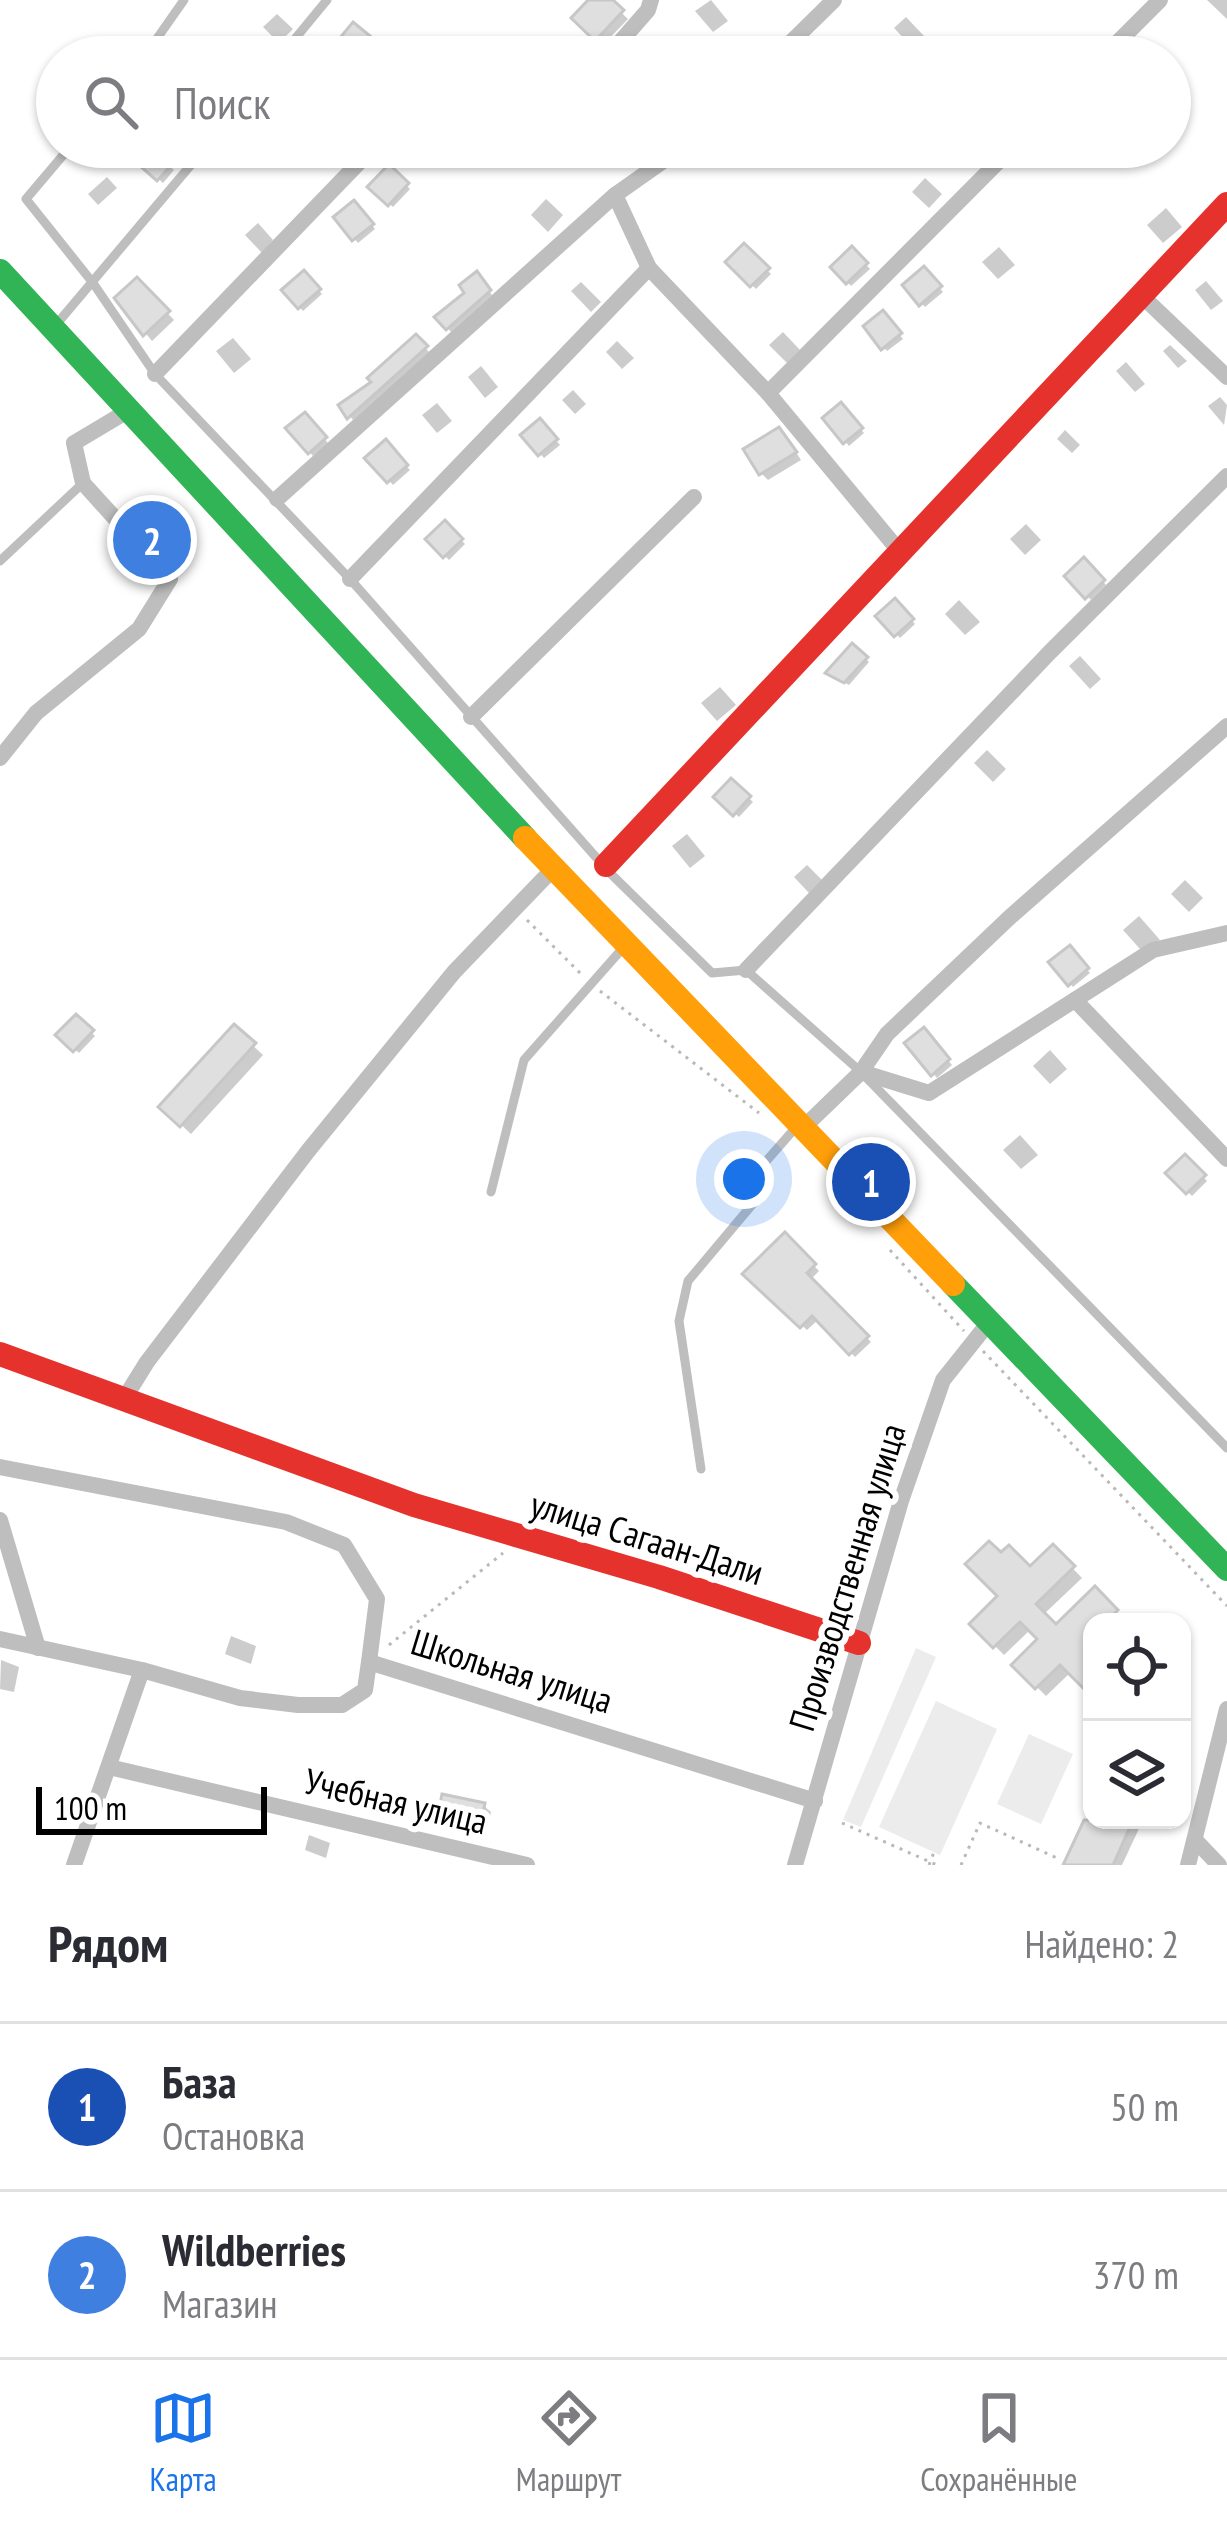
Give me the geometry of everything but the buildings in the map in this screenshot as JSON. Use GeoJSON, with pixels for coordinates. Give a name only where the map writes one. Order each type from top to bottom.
{"type":"FeatureCollection","features":[{"type":"Feature","properties":{"kind":"street"},"geometry":{"type":"LineString","coordinates":[[626,36],[651,0]]}},
{"type":"Feature","properties":{"kind":"street"},"geometry":{"type":"LineString","coordinates":[[797,36],[834,0]]}},
{"type":"Feature","properties":{"kind":"street"},"geometry":{"type":"LineString","coordinates":[[1124,36],[1160,0]]}},
{"type":"Feature","properties":{"kind":"street"},"geometry":{"type":"LineString","coordinates":[[155,374],[354,168]]}},
{"type":"Feature","properties":{"kind":"street"},"geometry":{"type":"LineString","coordinates":[[277,499],[615,195],[653,168]]}},
{"type":"Feature","properties":{"kind":"street"},"geometry":{"type":"LineString","coordinates":[[768,393],[992,168]]}},
{"type":"Feature","properties":{"kind":"street"},"geometry":{"type":"LineString","coordinates":[[615,195],[649,268],[768,393],[900,552]]}},
{"type":"Feature","properties":{"kind":"street"},"geometry":{"type":"LineString","coordinates":[[606,865],[1227,204]]}},
{"type":"Feature","properties":{"kind":"street"},"geometry":{"type":"LineString","coordinates":[[350,579],[649,268]]}},
{"type":"Feature","properties":{"kind":"street"},"geometry":{"type":"LineString","coordinates":[[2,277],[981,1331],[1227,1569]]}},
{"type":"Feature","properties":{"kind":"street"},"geometry":{"type":"LineString","coordinates":[[1142,296],[1227,377]]}},
{"type":"Feature","properties":{"kind":"street"},"geometry":{"type":"LineString","coordinates":[[0,758],[36,712],[139,629],[170,579],[83,483],[74,443],[130,410]]}},
{"type":"Feature","properties":{"kind":"street"},"geometry":{"type":"LineString","coordinates":[[746,970],[1050,652],[1227,476]]}},
{"type":"Feature","properties":{"kind":"street"},"geometry":{"type":"LineString","coordinates":[[471,717],[694,497]]}},
{"type":"Feature","properties":{"kind":"street"},"geometry":{"type":"LineString","coordinates":[[798,1129],[861,1072],[887,1034],[933,990],[1227,726]]}},
{"type":"Feature","properties":{"kind":"street"},"geometry":{"type":"LineString","coordinates":[[124,1399],[158,1346],[308,1150],[454,972],[553,869]]}},
{"type":"Feature","properties":{"kind":"street"},"geometry":{"type":"LineString","coordinates":[[861,1072],[929,1093],[1153,950],[1227,933]]}},
{"type":"Feature","properties":{"kind":"street"},"geometry":{"type":"LineString","coordinates":[[1075,1000],[1227,1159]]}},
{"type":"Feature","properties":{"kind":"street","name":"Производственная улица"},"geometry":{"type":"LineString","coordinates":[[795,1865],[901,1501],[943,1380],[981,1331]]}},
{"type":"Feature","properties":{"kind":"street","name":"улица Сагаан-Дали"},"geometry":{"type":"LineString","coordinates":[[0,1354],[414,1505],[859,1643]]}},
{"type":"Feature","properties":{"kind":"street"},"geometry":{"type":"LineString","coordinates":[[0,1467],[286,1522],[344,1545],[376,1599],[369,1662]]}},
{"type":"Feature","properties":{"kind":"street"},"geometry":{"type":"LineString","coordinates":[[0,1520],[38,1648]]}},
{"type":"Feature","properties":{"kind":"street","name":"Школьная улица"},"geometry":{"type":"LineString","coordinates":[[0,1640],[142,1670],[240,1698],[298,1705],[341,1705],[365,1690],[369,1662],[815,1801]]}},
{"type":"Feature","properties":{"kind":"street"},"geometry":{"type":"LineString","coordinates":[[74,1865],[142,1670]]}},
{"type":"Feature","properties":{"kind":"street"},"geometry":{"type":"LineString","coordinates":[[1188,1865],[1227,1709]]}},
{"type":"Feature","properties":{"kind":"street","name":"Учебная улица"},"geometry":{"type":"LineString","coordinates":[[109,1767],[527,1865]]}},
{"type":"Feature","properties":{"kind":"street"},"geometry":{"type":"LineString","coordinates":[[1196,1842],[1219,1865]]}},
{"type":"Feature","properties":{"kind":"lane"},"geometry":{"type":"LineString","coordinates":[[159,36],[184,0]]}},
{"type":"Feature","properties":{"kind":"lane"},"geometry":{"type":"LineString","coordinates":[[297,36],[327,0]]}},
{"type":"Feature","properties":{"kind":"lane"},"geometry":{"type":"LineString","coordinates":[[52,168],[26,199],[93,283],[155,374],[277,499],[606,865],[712,973],[746,970],[861,1072],[1227,1448]]}},
{"type":"Feature","properties":{"kind":"lane"},"geometry":{"type":"LineString","coordinates":[[53,328],[189,168]]}},
{"type":"Feature","properties":{"kind":"lane"},"geometry":{"type":"LineString","coordinates":[[0,561],[83,483]]}},
{"type":"Feature","properties":{"kind":"lane"},"geometry":{"type":"LineString","coordinates":[[491,1192],[524,1060],[626,944]]}},
{"type":"Feature","properties":{"kind":"lane"},"geometry":{"type":"LineString","coordinates":[[700,1469],[679,1321],[688,1280],[756,1200],[761,1167],[798,1129]]}},
{"type":"Feature","properties":{"kind":"path"},"geometry":{"type":"LineString","coordinates":[[514,906],[591,984],[798,1129]]}},
{"type":"Feature","properties":{"kind":"path"},"geometry":{"type":"LineString","coordinates":[[880,1239],[981,1331],[1227,1606]]}},
{"type":"Feature","properties":{"kind":"path"},"geometry":{"type":"LineString","coordinates":[[369,1662],[523,1537]]}},
{"type":"Feature","properties":{"kind":"path"},"geometry":{"type":"LineString","coordinates":[[842,1822],[932,1864],[934,1852]]}},
{"type":"Feature","properties":{"kind":"path"},"geometry":{"type":"LineString","coordinates":[[961,1865],[980,1823],[1057,1858]]}},
{"type":"Feature","properties":{"kind":"shaded area"},"geometry":{"type":"Polygon","coordinates":[[[916,1648],[936,1657],[861,1827],[843,1820],[916,1648]]]}},
{"type":"Feature","properties":{"kind":"shaded area"},"geometry":{"type":"Polygon","coordinates":[[[936,1701],[997,1729],[940,1855],[879,1827],[936,1701]]]}},
{"type":"Feature","properties":{"kind":"shaded area"},"geometry":{"type":"Polygon","coordinates":[[[1029,1734],[1073,1754],[1041,1824],[997,1804],[1029,1734]]]}},
{"type":"Feature","properties":{"kind":"traffic: fast"},"geometry":{"type":"LineString","coordinates":[[0,271],[525,838]]}},
{"type":"Feature","properties":{"kind":"traffic: fast"},"geometry":{"type":"LineString","coordinates":[[953,1284],[1227,1569]]}},
{"type":"Feature","properties":{"kind":"traffic: slow"},"geometry":{"type":"LineString","coordinates":[[525,838],[953,1284]]}},
{"type":"Feature","properties":{"kind":"traffic: jam"},"geometry":{"type":"LineString","coordinates":[[606,865],[1227,204]]}},
{"type":"Feature","properties":{"kind":"traffic: jam"},"geometry":{"type":"LineString","coordinates":[[0,1354],[414,1505],[659,1577],[859,1643]]}},
{"type":"Feature","properties":{"kind":"place","name":"Wildberries"},"geometry":{"type":"Point","coordinates":[152,540]}},
{"type":"Feature","properties":{"kind":"place","name":"База"},"geometry":{"type":"Point","coordinates":[871,1182]}}]}
